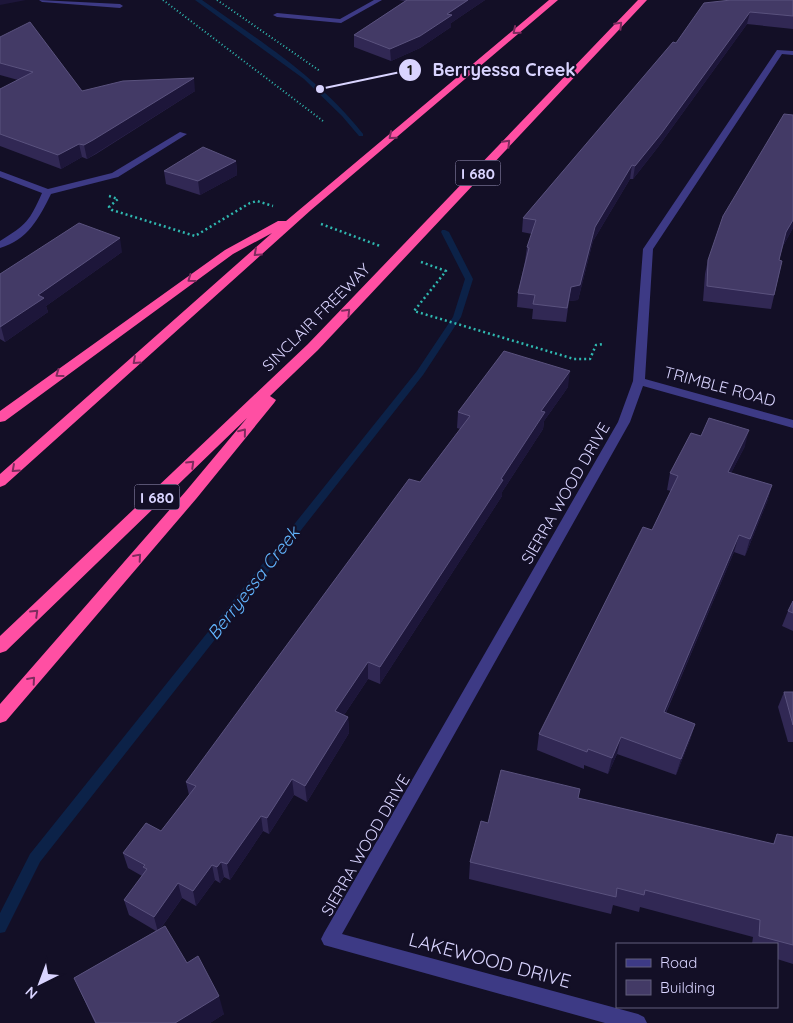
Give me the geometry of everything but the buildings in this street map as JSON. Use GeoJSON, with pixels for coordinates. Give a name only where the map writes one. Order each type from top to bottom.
{"type":"FeatureCollection","features":[{"type":"Feature","properties":{"kind":"highway"},"geometry":{"type":"LineString","coordinates":[[0,482],[307,208],[554,0]]}},
{"type":"Feature","properties":{"kind":"highway","name":"SINCLAIR FREEWAY"},"geometry":{"type":"LineString","coordinates":[[0,646],[313,347],[643,0]]}},
{"type":"Feature","properties":{"kind":"highway"},"geometry":{"type":"LineString","coordinates":[[0,418],[228,252],[307,208]]}},
{"type":"Feature","properties":{"kind":"highway"},"geometry":{"type":"LineString","coordinates":[[0,716],[191,495],[313,347]]}},
{"type":"Feature","properties":{"kind":"street"},"geometry":{"type":"LineString","coordinates":[[42,0],[120,6]]}},
{"type":"Feature","properties":{"kind":"street"},"geometry":{"type":"LineString","coordinates":[[277,15],[341,21],[379,0]]}},
{"type":"Feature","properties":{"kind":"street","name":"SIERRA WOOD DRIVE"},"geometry":{"type":"LineString","coordinates":[[330,939],[624,422],[639,381],[648,249],[780,52],[793,53]]}},
{"type":"Feature","properties":{"kind":"street"},"geometry":{"type":"LineString","coordinates":[[0,174],[47,192],[115,175],[183,134]]}},
{"type":"Feature","properties":{"kind":"street"},"geometry":{"type":"LineString","coordinates":[[0,245],[24,230],[34,220],[47,192]]}},
{"type":"Feature","properties":{"kind":"street","name":"TRIMBLE ROAD"},"geometry":{"type":"LineString","coordinates":[[639,381],[793,424]]}},
{"type":"Feature","properties":{"kind":"street","name":"LAKEWOOD DRIVE"},"geometry":{"type":"LineString","coordinates":[[330,939],[638,1023]]}},
{"type":"Feature","properties":{"kind":"path"},"geometry":{"type":"LineString","coordinates":[[163,0],[322,121]]}},
{"type":"Feature","properties":{"kind":"path"},"geometry":{"type":"LineString","coordinates":[[217,0],[320,71]]}},
{"type":"Feature","properties":{"kind":"path"},"geometry":{"type":"LineString","coordinates":[[102,194],[118,199],[109,207],[112,210],[187,234],[203,234],[250,203],[263,202],[281,209]]}},
{"type":"Feature","properties":{"kind":"path"},"geometry":{"type":"LineString","coordinates":[[318,223],[382,247]]}},
{"type":"Feature","properties":{"kind":"path"},"geometry":{"type":"LineString","coordinates":[[418,261],[446,271],[414,311],[584,360],[590,359],[596,345],[603,344]]}},
{"type":"Feature","properties":{"kind":"waterway","name":"Berryessa Creek"},"geometry":{"type":"LineString","coordinates":[[198,0],[286,61],[326,96],[361,135]]}},
{"type":"Feature","properties":{"kind":"waterway","name":"Berryessa Creek"},"geometry":{"type":"LineString","coordinates":[[0,927],[35,858],[420,373],[457,317],[469,279],[445,232]]}},
{"type":"Feature","properties":{"kind":"place","name":"Berryessa Creek"},"geometry":{"type":"Point","coordinates":[320,89]}}]}
